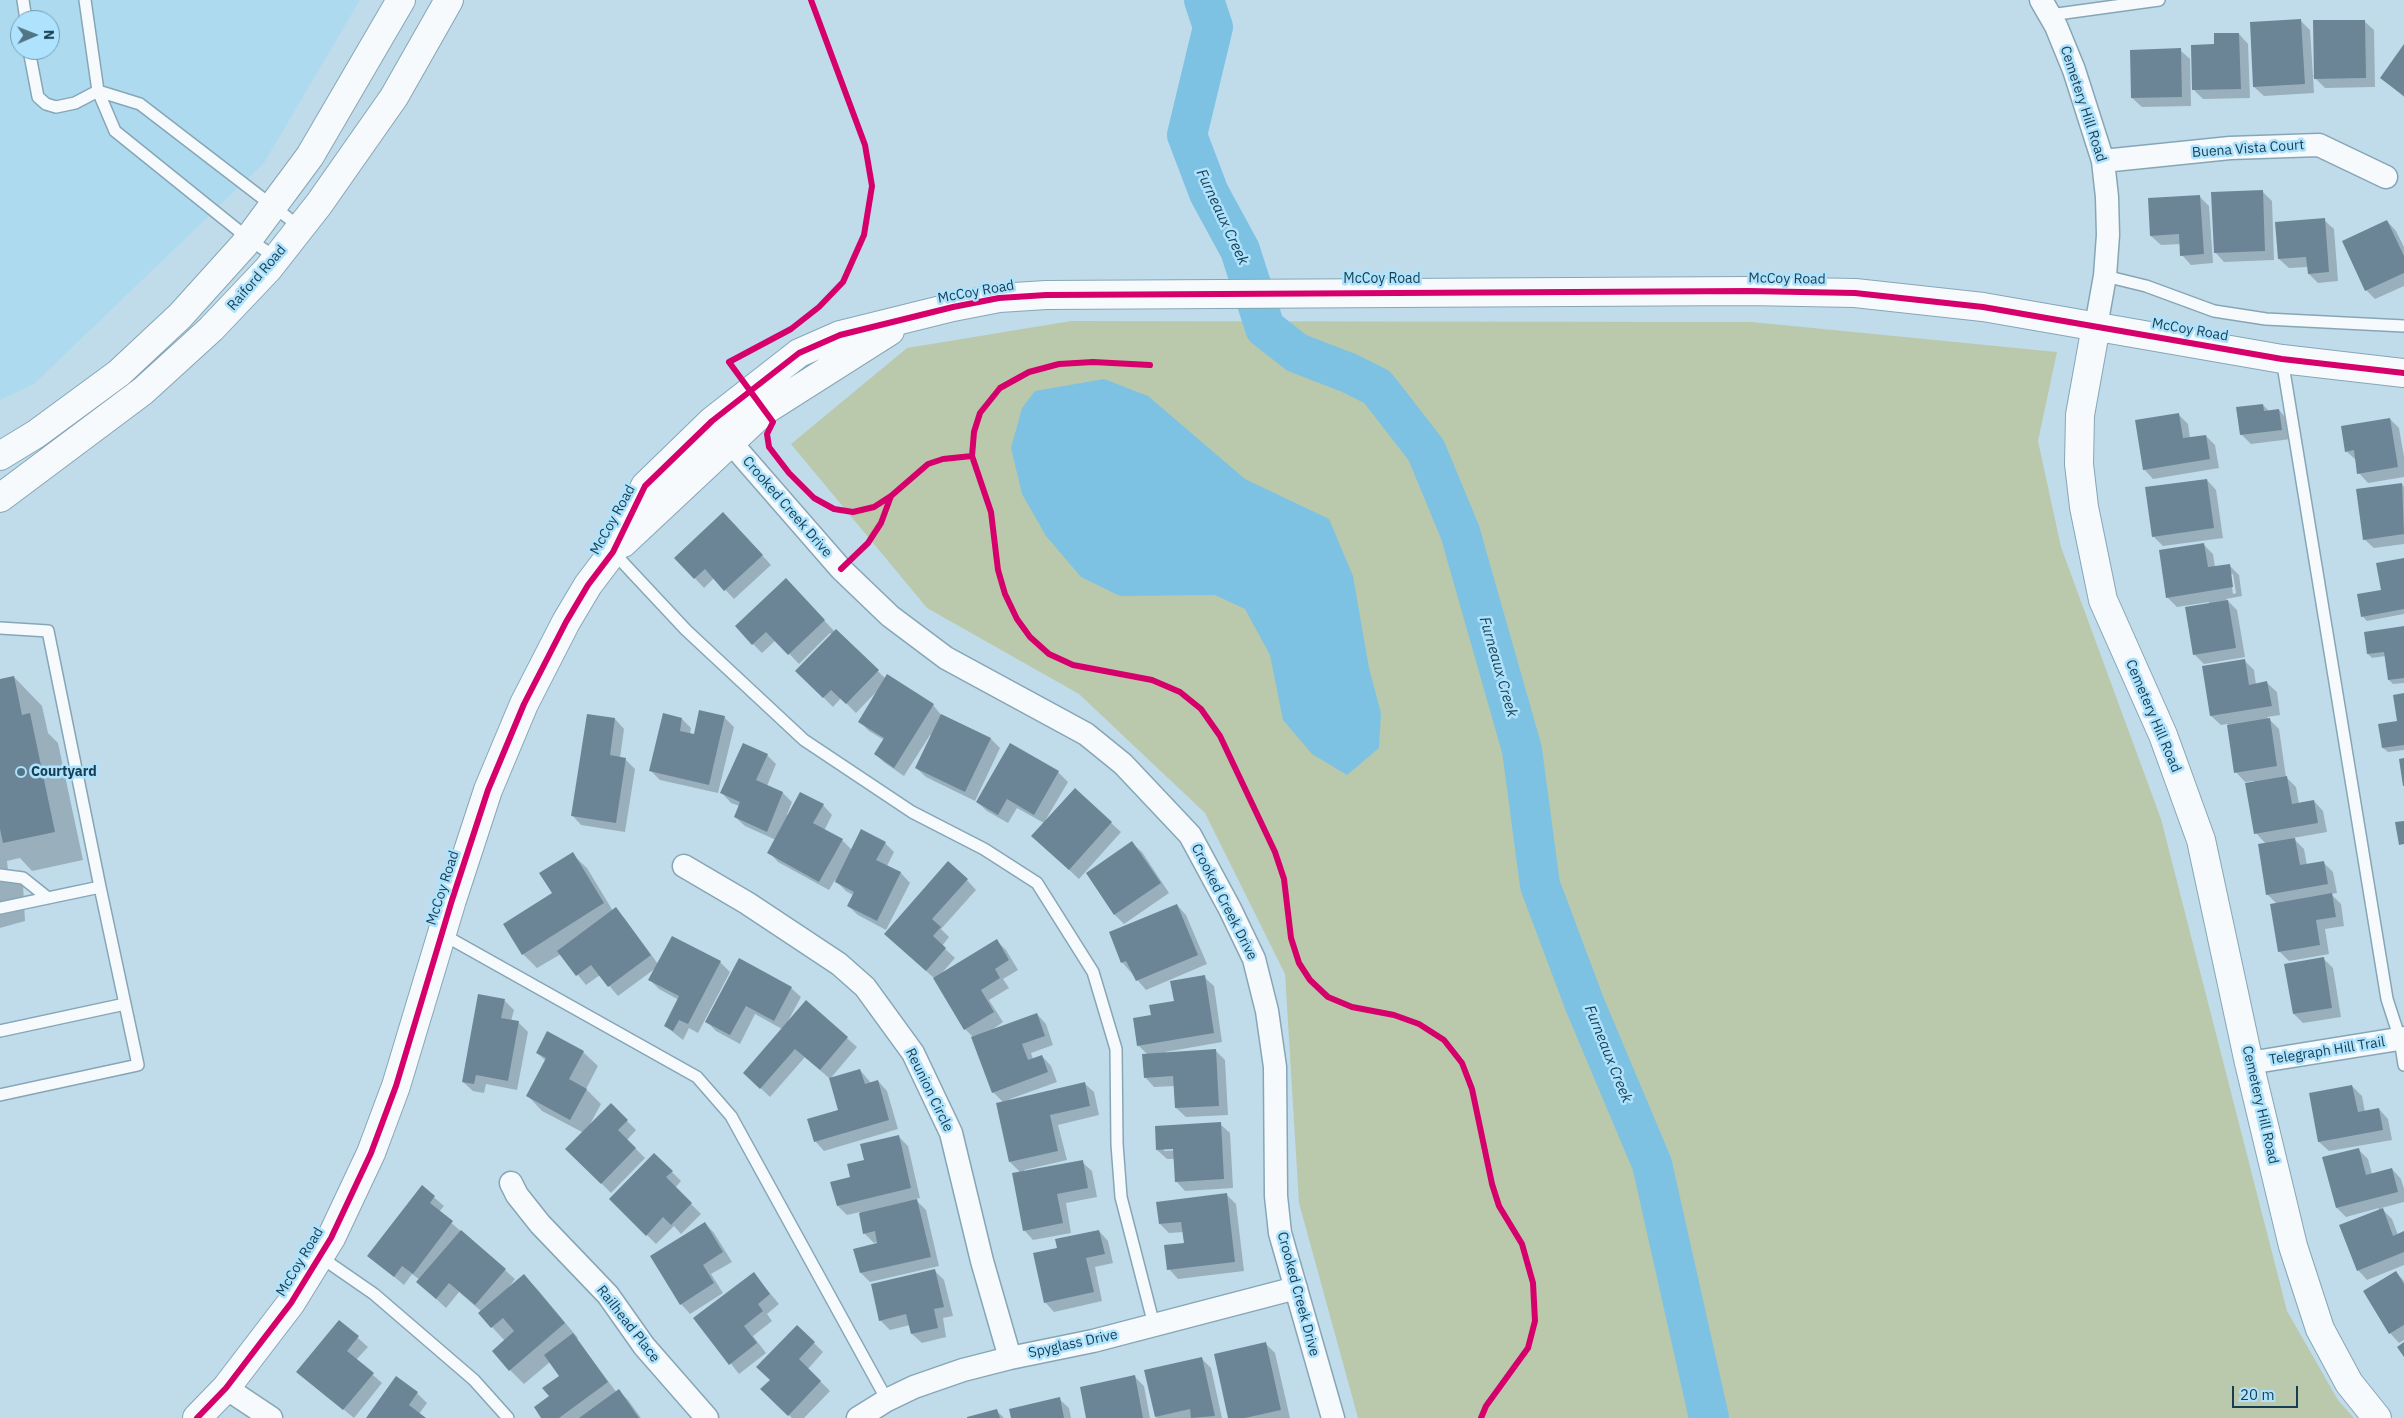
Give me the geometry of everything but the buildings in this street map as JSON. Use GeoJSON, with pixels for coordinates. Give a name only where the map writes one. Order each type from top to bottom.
{"type":"FeatureCollection","features":[{"type":"Feature","properties":{"kind":"street"},"geometry":{"type":"LineString","coordinates":[[0,456],[36,434],[119,374],[180,316],[249,239],[310,156],[401,0]]}},
{"type":"Feature","properties":{"kind":"street","name":"Raiford Road"},"geometry":{"type":"LineString","coordinates":[[0,498],[144,391],[211,329],[276,258],[319,204],[394,97],[449,0]]}},
{"type":"Feature","properties":{"kind":"street","name":"Cemetery Hill Road"},"geometry":{"type":"LineString","coordinates":[[2045,8],[2074,70],[2103,161],[2107,197],[2105,276],[2080,415],[2079,464],[2084,507],[2103,600],[2163,735],[2201,840],[2249,1063],[2293,1246],[2320,1329],[2349,1383],[2377,1418]]}},
{"type":"Feature","properties":{"kind":"street","name":"Buena Vista Court"},"geometry":{"type":"LineString","coordinates":[[2103,161],[2230,148],[2319,144],[2386,177]]}},
{"type":"Feature","properties":{"kind":"street","name":"McCoy Road"},"geometry":{"type":"LineString","coordinates":[[198,1418],[226,1388],[291,1303],[331,1238],[378,1136],[396,1086],[488,790],[524,704],[566,622],[588,585],[613,552],[645,486],[712,421],[800,353],[840,335],[911,319],[953,307],[1000,298],[1132,294],[1332,292],[1748,291],[1855,294],[1983,307],[2282,359],[2404,373]]}},
{"type":"Feature","properties":{"kind":"street","name":"McCoy Road"},"geometry":{"type":"LineString","coordinates":[[613,552],[668,504],[764,411],[851,354],[911,319]]}},
{"type":"Feature","properties":{"kind":"street","name":"Crooked Creek Drive"},"geometry":{"type":"LineString","coordinates":[[712,421],[841,568],[890,616],[946,658],[1086,734],[1123,764],[1190,836],[1230,909],[1254,959],[1267,1011],[1275,1067],[1276,1196],[1280,1233],[1332,1418]]}},
{"type":"Feature","properties":{"kind":"street","name":"Reunion Circle"},"geometry":{"type":"LineString","coordinates":[[684,866],[747,903],[839,964],[865,987],[913,1053],[951,1133],[982,1261],[1010,1358]]}},
{"type":"Feature","properties":{"kind":"street","name":"Telegraph Hill Trail"},"geometry":{"type":"LineString","coordinates":[[2249,1063],[2402,1039]]}},
{"type":"Feature","properties":{"kind":"street","name":"Railhead Place"},"geometry":{"type":"LineString","coordinates":[[512,1183],[517,1195],[534,1216],[608,1295],[644,1346],[707,1418]]}},
{"type":"Feature","properties":{"kind":"street","name":"Spyglass Drive"},"geometry":{"type":"LineString","coordinates":[[858,1418],[886,1400],[914,1387],[1010,1358],[1093,1341],[1296,1288]]}},
{"type":"Feature","properties":{"kind":"street"},"geometry":{"type":"LineString","coordinates":[[226,1388],[272,1418]]}},
{"type":"Feature","properties":{"kind":"lane"},"geometry":{"type":"LineString","coordinates":[[85,0],[98,91],[115,131],[249,239],[276,258]]}},
{"type":"Feature","properties":{"kind":"lane"},"geometry":{"type":"LineString","coordinates":[[2045,8],[2159,0]]}},
{"type":"Feature","properties":{"kind":"lane"},"geometry":{"type":"LineString","coordinates":[[31,60],[38,97],[46,104],[56,107],[75,103],[98,91],[140,104],[300,227]]}},
{"type":"Feature","properties":{"kind":"lane"},"geometry":{"type":"LineString","coordinates":[[2105,276],[2146,286],[2214,311],[2266,319],[2404,326]]}},
{"type":"Feature","properties":{"kind":"lane"},"geometry":{"type":"LineString","coordinates":[[2282,359],[2387,999],[2402,1039],[2404,1065]]}},
{"type":"Feature","properties":{"kind":"lane"},"geometry":{"type":"LineString","coordinates":[[613,552],[686,630],[804,740],[912,812],[984,849],[1037,883],[1093,972],[1116,1049],[1116,1144],[1121,1198],[1154,1325]]}},
{"type":"Feature","properties":{"kind":"lane"},"geometry":{"type":"LineString","coordinates":[[0,628],[48,630],[138,1065],[0,1095]]}},
{"type":"Feature","properties":{"kind":"lane"},"geometry":{"type":"LineString","coordinates":[[0,875],[24,878],[48,898]]}},
{"type":"Feature","properties":{"kind":"lane"},"geometry":{"type":"LineString","coordinates":[[0,908],[100,887]]}},
{"type":"Feature","properties":{"kind":"lane"},"geometry":{"type":"LineString","coordinates":[[442,934],[697,1077],[731,1116],[886,1400]]}},
{"type":"Feature","properties":{"kind":"lane"},"geometry":{"type":"LineString","coordinates":[[0,1031],[125,1004]]}},
{"type":"Feature","properties":{"kind":"lane"},"geometry":{"type":"LineString","coordinates":[[319,1256],[374,1294],[474,1380],[508,1418]]}},
{"type":"Feature","properties":{"kind":"shaded area"},"geometry":{"type":"Polygon","coordinates":[[[0,0],[360,0],[264,163],[34,384],[0,400],[0,0]]]}},
{"type":"Feature","properties":{"kind":"shaded area"},"geometry":{"type":"Polygon","coordinates":[[[1104,379],[1148,396],[1245,479],[1329,519],[1353,576],[1369,668],[1381,713],[1379,748],[1347,775],[1312,754],[1283,720],[1270,655],[1245,609],[1215,595],[1120,596],[1081,577],[1046,536],[1022,494],[1011,448],[1022,408],[1035,391],[1104,379]]]}},
{"type":"Feature","properties":{"kind":"green space"},"geometry":{"type":"Polygon","coordinates":[[[1071,321],[1752,322],[2057,352],[2038,441],[2061,547],[2161,819],[2287,1311],[2338,1400],[2354,1418],[1358,1418],[1299,1203],[1285,974],[1205,813],[1079,694],[927,608],[791,444],[907,348],[1071,321]]]}},
{"type":"Feature","properties":{"kind":"waterway","name":"Furneaux Creek"},"geometry":{"type":"LineString","coordinates":[[1204,0],[1213,27],[1187,135],[1209,193],[1240,250],[1265,328],[1297,353],[1349,373],[1377,387],[1426,450],[1460,532],[1522,750],[1540,885],[1585,1005],[1652,1164],[1709,1418]]}},
{"type":"Feature","properties":{"kind":"cycle path"},"geometry":{"type":"LineString","coordinates":[[811,0],[865,145],[872,186],[864,235],[843,282],[819,307],[791,329],[729,362],[773,422],[767,434],[769,447],[789,473],[814,498],[834,509],[853,512],[874,507],[891,496],[928,464],[943,459],[972,456]]}},
{"type":"Feature","properties":{"kind":"cycle path"},"geometry":{"type":"LineString","coordinates":[[197,1418],[226,1388],[291,1303],[331,1238],[371,1153],[396,1086],[452,900],[488,790],[524,704],[566,622],[588,585],[613,552],[645,486],[712,421],[799,353],[840,335],[953,307],[999,298],[1046,295],[1748,291],[1855,293],[1983,307],[2282,359],[2404,373]]}},
{"type":"Feature","properties":{"kind":"cycle path"},"geometry":{"type":"LineString","coordinates":[[1150,365],[1093,362],[1059,364],[1029,372],[1000,388],[980,413],[974,432],[972,456],[991,512],[998,570],[1005,594],[1017,619],[1030,637],[1049,654],[1073,665],[1152,680],[1180,692],[1201,709],[1220,736],[1275,852],[1284,879],[1291,938],[1299,963],[1310,980],[1328,997],[1352,1007],[1394,1015],[1419,1024],[1444,1040],[1462,1063],[1472,1089],[1492,1184],[1499,1206],[1522,1244],[1533,1283],[1535,1321],[1528,1348],[1486,1406],[1481,1418]]}},
{"type":"Feature","properties":{"kind":"cycle path"},"geometry":{"type":"LineString","coordinates":[[841,569],[868,543],[881,523],[891,496]]}},
{"type":"Feature","properties":{"kind":"place","name":"Courtyard"},"geometry":{"type":"Point","coordinates":[21,772]}}]}
